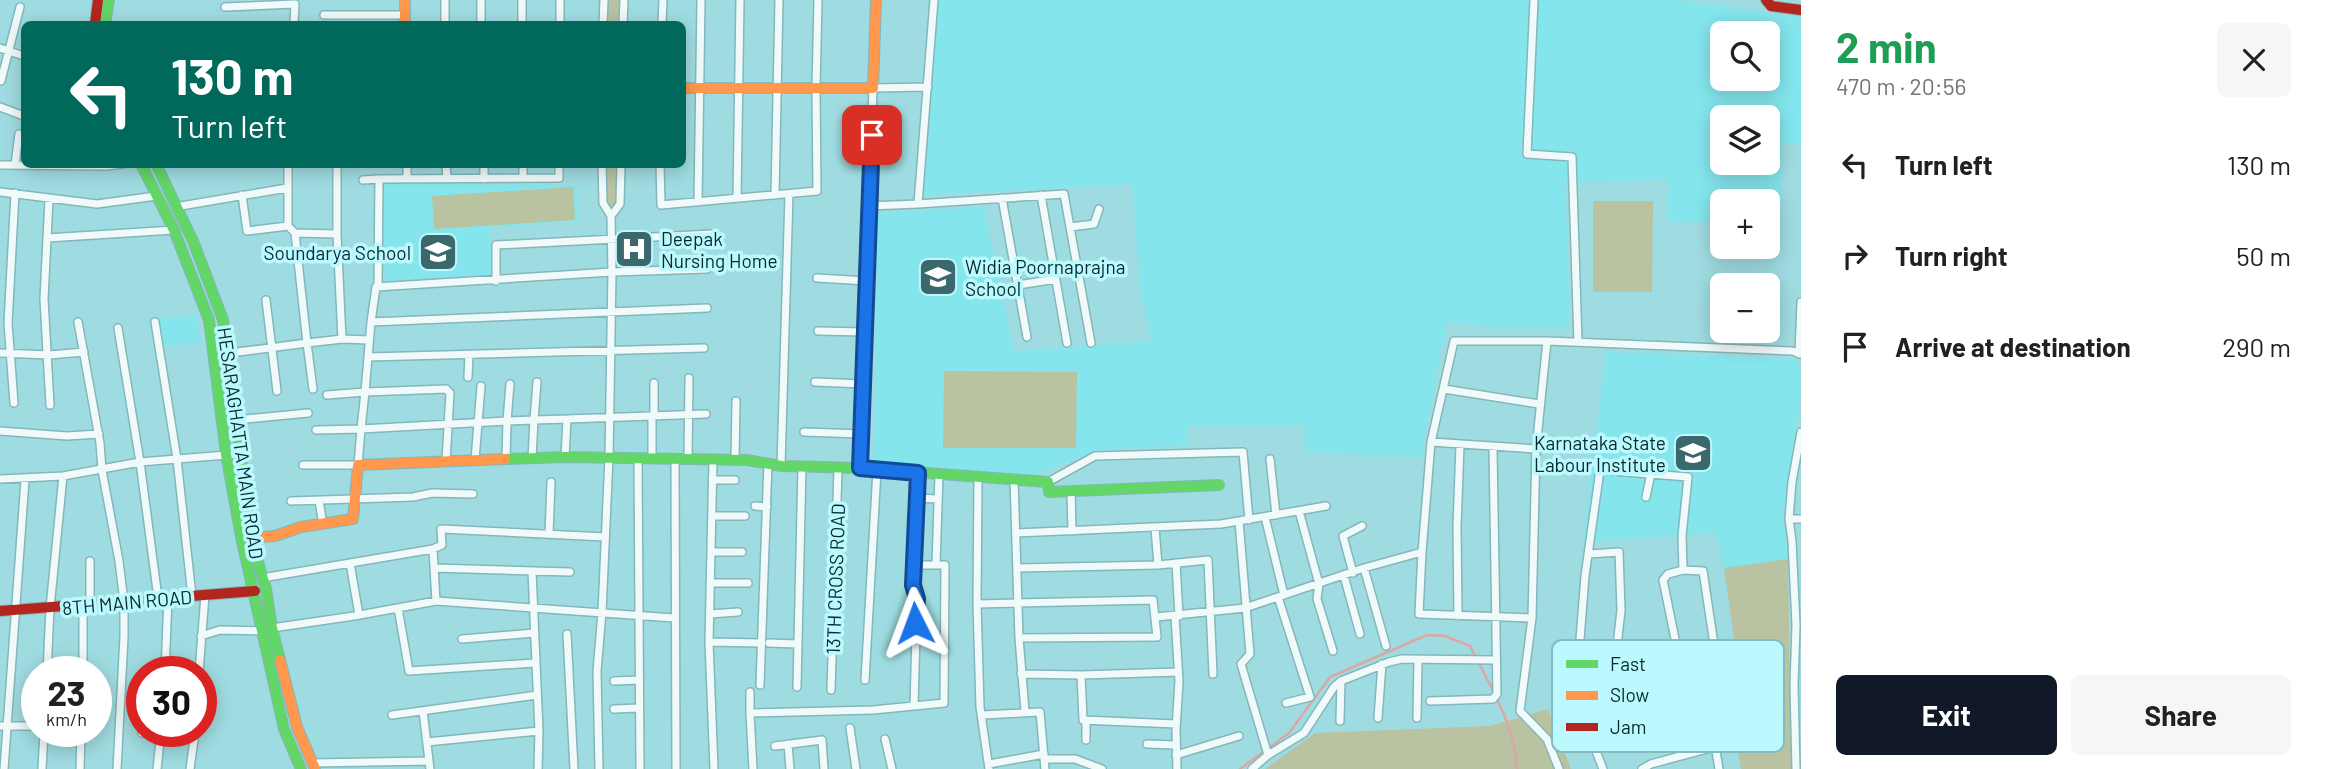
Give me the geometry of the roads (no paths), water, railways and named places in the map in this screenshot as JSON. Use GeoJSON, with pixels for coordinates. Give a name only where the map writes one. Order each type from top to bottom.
{"type":"FeatureCollection","features":[{"type":"Feature","properties":{"kind":"street"},"geometry":{"type":"LineString","coordinates":[[95,21],[98,0]]}},
{"type":"Feature","properties":{"kind":"street"},"geometry":{"type":"LineString","coordinates":[[106,21],[109,0]]}},
{"type":"Feature","properties":{"kind":"street"},"geometry":{"type":"LineString","coordinates":[[324,15],[405,20],[405,0]]}},
{"type":"Feature","properties":{"kind":"street"},"geometry":{"type":"LineString","coordinates":[[445,0],[445,21]]}},
{"type":"Feature","properties":{"kind":"street"},"geometry":{"type":"LineString","coordinates":[[481,0],[481,21]]}},
{"type":"Feature","properties":{"kind":"street"},"geometry":{"type":"LineString","coordinates":[[522,0],[522,21]]}},
{"type":"Feature","properties":{"kind":"street"},"geometry":{"type":"LineString","coordinates":[[560,0],[560,21]]}},
{"type":"Feature","properties":{"kind":"street"},"geometry":{"type":"LineString","coordinates":[[603,21],[604,0]]}},
{"type":"Feature","properties":{"kind":"street"},"geometry":{"type":"LineString","coordinates":[[623,21],[624,0]]}},
{"type":"Feature","properties":{"kind":"street"},"geometry":{"type":"LineString","coordinates":[[662,21],[663,0]]}},
{"type":"Feature","properties":{"kind":"street"},"geometry":{"type":"LineString","coordinates":[[698,202],[701,0]]}},
{"type":"Feature","properties":{"kind":"street"},"geometry":{"type":"LineString","coordinates":[[737,198],[740,0]]}},
{"type":"Feature","properties":{"kind":"street"},"geometry":{"type":"LineString","coordinates":[[775,195],[779,0]]}},
{"type":"Feature","properties":{"kind":"street"},"geometry":{"type":"LineString","coordinates":[[660,168],[661,205],[817,191],[818,0]]}},
{"type":"Feature","properties":{"kind":"street"},"geometry":{"type":"LineString","coordinates":[[860,468],[876,0]]}},
{"type":"Feature","properties":{"kind":"street"},"geometry":{"type":"LineString","coordinates":[[918,204],[934,0]]}},
{"type":"Feature","properties":{"kind":"street"},"geometry":{"type":"LineString","coordinates":[[1534,0],[1527,154],[1572,157],[1578,342]]}},
{"type":"Feature","properties":{"kind":"street"},"geometry":{"type":"LineString","coordinates":[[1766,0],[1771,6],[1801,10]]}},
{"type":"Feature","properties":{"kind":"street"},"geometry":{"type":"LineString","coordinates":[[225,7],[295,2],[294,21]]}},
{"type":"Feature","properties":{"kind":"street"},"geometry":{"type":"LineString","coordinates":[[1,81],[20,8]]}},
{"type":"Feature","properties":{"kind":"street"},"geometry":{"type":"LineString","coordinates":[[0,48],[21,55]]}},
{"type":"Feature","properties":{"kind":"street"},"geometry":{"type":"LineString","coordinates":[[686,88],[928,87]]}},
{"type":"Feature","properties":{"kind":"street"},"geometry":{"type":"LineString","coordinates":[[0,107],[21,115]]}},
{"type":"Feature","properties":{"kind":"street"},"geometry":{"type":"LineString","coordinates":[[15,165],[19,134]]}},
{"type":"Feature","properties":{"kind":"street"},"geometry":{"type":"LineString","coordinates":[[0,165],[21,165]]}},
{"type":"Feature","properties":{"kind":"street","name":"HESARAGHATTA MAIN ROAD"},"geometry":{"type":"LineString","coordinates":[[143,168],[174,230],[204,301],[215,355],[226,454],[241,537],[297,727],[313,766]]}},
{"type":"Feature","properties":{"kind":"street","name":"HESARAGHATTA MAIN ROAD"},"geometry":{"type":"LineString","coordinates":[[158,168],[193,241],[223,320],[251,538],[262,578],[267,630],[284,729],[300,769]]}},
{"type":"Feature","properties":{"kind":"street"},"geometry":{"type":"LineString","coordinates":[[288,168],[288,226],[295,233],[313,389]]}},
{"type":"Feature","properties":{"kind":"street"},"geometry":{"type":"LineString","coordinates":[[337,168],[342,339]]}},
{"type":"Feature","properties":{"kind":"street"},"geometry":{"type":"LineString","coordinates":[[407,168],[407,179]]}},
{"type":"Feature","properties":{"kind":"street"},"geometry":{"type":"LineString","coordinates":[[446,168],[447,179]]}},
{"type":"Feature","properties":{"kind":"street"},"geometry":{"type":"LineString","coordinates":[[484,168],[484,178]]}},
{"type":"Feature","properties":{"kind":"street"},"geometry":{"type":"LineString","coordinates":[[523,168],[523,178]]}},
{"type":"Feature","properties":{"kind":"street"},"geometry":{"type":"LineString","coordinates":[[363,180],[559,178],[559,168]]}},
{"type":"Feature","properties":{"kind":"street"},"geometry":{"type":"LineString","coordinates":[[599,769],[597,671],[609,457],[612,272],[611,216],[603,203],[603,168]]}},
{"type":"Feature","properties":{"kind":"street"},"geometry":{"type":"LineString","coordinates":[[611,216],[620,204],[621,168]]}},
{"type":"Feature","properties":{"kind":"street"},"geometry":{"type":"LineString","coordinates":[[251,538],[275,536],[301,527],[353,519],[369,340],[378,287],[379,179]]}},
{"type":"Feature","properties":{"kind":"street"},"geometry":{"type":"LineString","coordinates":[[175,207],[288,188]]}},
{"type":"Feature","properties":{"kind":"street"},"geometry":{"type":"LineString","coordinates":[[0,192],[97,204],[156,196]]}},
{"type":"Feature","properties":{"kind":"street"},"geometry":{"type":"LineString","coordinates":[[13,403],[8,323],[15,193]]}},
{"type":"Feature","properties":{"kind":"street"},"geometry":{"type":"LineString","coordinates":[[781,466],[789,194]]}},
{"type":"Feature","properties":{"kind":"street"},"geometry":{"type":"LineString","coordinates":[[869,206],[1064,194],[1091,343]]}},
{"type":"Feature","properties":{"kind":"street"},"geometry":{"type":"LineString","coordinates":[[242,195],[247,231],[288,226]]}},
{"type":"Feature","properties":{"kind":"street"},"geometry":{"type":"LineString","coordinates":[[1041,195],[1067,343]]}},
{"type":"Feature","properties":{"kind":"street"},"geometry":{"type":"LineString","coordinates":[[1002,198],[1027,337]]}},
{"type":"Feature","properties":{"kind":"street"},"geometry":{"type":"LineString","coordinates":[[49,199],[44,299],[50,405]]}},
{"type":"Feature","properties":{"kind":"street"},"geometry":{"type":"LineString","coordinates":[[1070,227],[1094,224],[1099,209]]}},
{"type":"Feature","properties":{"kind":"street"},"geometry":{"type":"LineString","coordinates":[[47,238],[174,230]]}},
{"type":"Feature","properties":{"kind":"street"},"geometry":{"type":"LineString","coordinates":[[295,233],[337,234]]}},
{"type":"Feature","properties":{"kind":"street"},"geometry":{"type":"LineString","coordinates":[[496,281],[496,245],[712,234]]}},
{"type":"Feature","properties":{"kind":"street"},"geometry":{"type":"LineString","coordinates":[[378,287],[612,272],[707,269]]}},
{"type":"Feature","properties":{"kind":"street"},"geometry":{"type":"LineString","coordinates":[[817,278],[867,281]]}},
{"type":"Feature","properties":{"kind":"street"},"geometry":{"type":"LineString","coordinates":[[1018,285],[1056,279]]}},
{"type":"Feature","properties":{"kind":"street"},"geometry":{"type":"LineString","coordinates":[[265,300],[277,391]]}},
{"type":"Feature","properties":{"kind":"street"},"geometry":{"type":"LineString","coordinates":[[1532,618],[1419,614],[1431,442],[1454,341],[1578,342],[1792,351],[1800,354],[1801,302]]}},
{"type":"Feature","properties":{"kind":"street"},"geometry":{"type":"LineString","coordinates":[[371,322],[707,308]]}},
{"type":"Feature","properties":{"kind":"street"},"geometry":{"type":"LineString","coordinates":[[78,322],[99,434],[102,470],[124,602],[117,769]]}},
{"type":"Feature","properties":{"kind":"street"},"geometry":{"type":"LineString","coordinates":[[155,322],[177,459],[192,596]]}},
{"type":"Feature","properties":{"kind":"street"},"geometry":{"type":"LineString","coordinates":[[118,328],[163,597],[165,656]]}},
{"type":"Feature","properties":{"kind":"street"},"geometry":{"type":"LineString","coordinates":[[818,331],[865,332]]}},
{"type":"Feature","properties":{"kind":"street"},"geometry":{"type":"LineString","coordinates":[[215,355],[342,339],[369,340]]}},
{"type":"Feature","properties":{"kind":"street"},"geometry":{"type":"LineString","coordinates":[[1547,341],[1535,449],[1532,618],[1520,711],[1546,739],[1559,769]]}},
{"type":"Feature","properties":{"kind":"street"},"geometry":{"type":"LineString","coordinates":[[368,357],[704,348]]}},
{"type":"Feature","properties":{"kind":"street"},"geometry":{"type":"LineString","coordinates":[[0,352],[49,355],[84,352]]}},
{"type":"Feature","properties":{"kind":"street"},"geometry":{"type":"LineString","coordinates":[[468,377],[469,355]]}},
{"type":"Feature","properties":{"kind":"street"},"geometry":{"type":"LineString","coordinates":[[688,458],[689,379]]}},
{"type":"Feature","properties":{"kind":"street"},"geometry":{"type":"LineString","coordinates":[[816,382],[863,384]]}},
{"type":"Feature","properties":{"kind":"street"},"geometry":{"type":"LineString","coordinates":[[532,458],[537,383]]}},
{"type":"Feature","properties":{"kind":"street"},"geometry":{"type":"LineString","coordinates":[[652,457],[654,383]]}},
{"type":"Feature","properties":{"kind":"street"},"geometry":{"type":"LineString","coordinates":[[506,459],[510,384]]}},
{"type":"Feature","properties":{"kind":"street"},"geometry":{"type":"LineString","coordinates":[[475,460],[481,386]]}},
{"type":"Feature","properties":{"kind":"street"},"geometry":{"type":"LineString","coordinates":[[327,395],[446,389],[450,393],[446,461]]}},
{"type":"Feature","properties":{"kind":"street"},"geometry":{"type":"LineString","coordinates":[[1444,389],[1539,404]]}},
{"type":"Feature","properties":{"kind":"street"},"geometry":{"type":"LineString","coordinates":[[735,460],[736,401]]}},
{"type":"Feature","properties":{"kind":"street"},"geometry":{"type":"LineString","coordinates":[[236,420],[308,413]]}},
{"type":"Feature","properties":{"kind":"street"},"geometry":{"type":"LineString","coordinates":[[317,430],[706,414]]}},
{"type":"Feature","properties":{"kind":"street"},"geometry":{"type":"LineString","coordinates":[[565,457],[567,419]]}},
{"type":"Feature","properties":{"kind":"street"},"geometry":{"type":"LineString","coordinates":[[0,431],[66,436],[99,434]]}},
{"type":"Feature","properties":{"kind":"street"},"geometry":{"type":"LineString","coordinates":[[804,432],[862,434]]}},
{"type":"Feature","properties":{"kind":"street"},"geometry":{"type":"LineString","coordinates":[[1797,769],[1798,625],[1788,519],[1792,482],[1799,465],[1801,432]]}},
{"type":"Feature","properties":{"kind":"street"},"geometry":{"type":"LineString","coordinates":[[1431,442],[1535,449]]}},
{"type":"Feature","properties":{"kind":"street"},"geometry":{"type":"LineString","coordinates":[[1458,616],[1460,445]]}},
{"type":"Feature","properties":{"kind":"street"},"geometry":{"type":"LineString","coordinates":[[1430,701],[1495,697],[1493,448]]}},
{"type":"Feature","properties":{"kind":"street"},"geometry":{"type":"LineString","coordinates":[[303,465],[652,457],[735,460],[781,466],[860,468],[1048,482],[1095,456],[1243,452],[1249,520]]}},
{"type":"Feature","properties":{"kind":"street"},"geometry":{"type":"LineString","coordinates":[[0,480],[63,476],[140,462],[239,454]]}},
{"type":"Feature","properties":{"kind":"street"},"geometry":{"type":"LineString","coordinates":[[638,458],[640,769]]}},
{"type":"Feature","properties":{"kind":"street"},"geometry":{"type":"LineString","coordinates":[[675,458],[676,769]]}},
{"type":"Feature","properties":{"kind":"street"},"geometry":{"type":"LineString","coordinates":[[713,459],[709,642],[714,769]]}},
{"type":"Feature","properties":{"kind":"street"},"geometry":{"type":"LineString","coordinates":[[1270,459],[1276,515]]}},
{"type":"Feature","properties":{"kind":"street"},"geometry":{"type":"LineString","coordinates":[[760,685],[765,643],[768,463]]}},
{"type":"Feature","properties":{"kind":"street"},"geometry":{"type":"LineString","coordinates":[[797,687],[802,467]]}},
{"type":"Feature","properties":{"kind":"street","name":"13TH CROSS ROAD"},"geometry":{"type":"LineString","coordinates":[[831,690],[838,468]]}},
{"type":"Feature","properties":{"kind":"street"},"geometry":{"type":"LineString","coordinates":[[864,680],[877,470]]}},
{"type":"Feature","properties":{"kind":"street"},"geometry":{"type":"LineString","coordinates":[[1580,640],[1585,576],[1600,470],[1688,477],[1682,536],[1683,570]]}},
{"type":"Feature","properties":{"kind":"street"},"geometry":{"type":"LineString","coordinates":[[914,705],[917,599],[913,585],[918,473]]}},
{"type":"Feature","properties":{"kind":"street"},"geometry":{"type":"LineString","coordinates":[[1646,497],[1651,473]]}},
{"type":"Feature","properties":{"kind":"street"},"geometry":{"type":"LineString","coordinates":[[936,565],[939,475]]}},
{"type":"Feature","properties":{"kind":"street"},"geometry":{"type":"LineString","coordinates":[[48,656],[63,476]]}},
{"type":"Feature","properties":{"kind":"street"},"geometry":{"type":"LineString","coordinates":[[978,478],[977,604],[982,715],[989,766],[1044,756],[1075,759],[1102,769]]}},
{"type":"Feature","properties":{"kind":"street"},"geometry":{"type":"LineString","coordinates":[[4,769],[3,726],[25,480]]}},
{"type":"Feature","properties":{"kind":"street"},"geometry":{"type":"LineString","coordinates":[[712,480],[735,480]]}},
{"type":"Feature","properties":{"kind":"street"},"geometry":{"type":"LineString","coordinates":[[1014,480],[1019,638],[1025,712]]}},
{"type":"Feature","properties":{"kind":"street"},"geometry":{"type":"LineString","coordinates":[[550,534],[551,482]]}},
{"type":"Feature","properties":{"kind":"street"},"geometry":{"type":"LineString","coordinates":[[1048,482],[1049,492],[1219,485]]}},
{"type":"Feature","properties":{"kind":"street"},"geometry":{"type":"LineString","coordinates":[[1071,491],[1072,531]]}},
{"type":"Feature","properties":{"kind":"street"},"geometry":{"type":"LineString","coordinates":[[291,502],[413,498],[432,493],[473,495]]}},
{"type":"Feature","properties":{"kind":"street"},"geometry":{"type":"LineString","coordinates":[[916,498],[938,499]]}},
{"type":"Feature","properties":{"kind":"street"},"geometry":{"type":"LineString","coordinates":[[319,501],[323,524]]}},
{"type":"Feature","properties":{"kind":"street"},"geometry":{"type":"LineString","coordinates":[[754,506],[767,507]]}},
{"type":"Feature","properties":{"kind":"street"},"geometry":{"type":"LineString","coordinates":[[1016,533],[1239,521],[1326,506]]}},
{"type":"Feature","properties":{"kind":"street"},"geometry":{"type":"LineString","coordinates":[[1299,511],[1319,584],[1317,599],[1333,651]]}},
{"type":"Feature","properties":{"kind":"street"},"geometry":{"type":"LineString","coordinates":[[712,516],[745,516]]}},
{"type":"Feature","properties":{"kind":"street"},"geometry":{"type":"LineString","coordinates":[[1265,517],[1281,596],[1310,697],[1286,704]]}},
{"type":"Feature","properties":{"kind":"street"},"geometry":{"type":"LineString","coordinates":[[1788,519],[1801,519]]}},
{"type":"Feature","properties":{"kind":"street"},"geometry":{"type":"LineString","coordinates":[[1239,521],[1250,654],[1241,664],[1268,755]]}},
{"type":"Feature","properties":{"kind":"street"},"geometry":{"type":"LineString","coordinates":[[1353,573],[1343,536],[1362,526]]}},
{"type":"Feature","properties":{"kind":"street"},"geometry":{"type":"LineString","coordinates":[[1155,527],[1158,565]]}},
{"type":"Feature","properties":{"kind":"street"},"geometry":{"type":"LineString","coordinates":[[262,578],[433,549],[442,545],[441,529],[605,537]]}},
{"type":"Feature","properties":{"kind":"street"},"geometry":{"type":"LineString","coordinates":[[433,549],[436,601]]}},
{"type":"Feature","properties":{"kind":"street"},"geometry":{"type":"LineString","coordinates":[[711,552],[743,552]]}},
{"type":"Feature","properties":{"kind":"street"},"geometry":{"type":"LineString","coordinates":[[1156,617],[1245,608],[1364,568],[1422,552]]}},
{"type":"Feature","properties":{"kind":"street"},"geometry":{"type":"LineString","coordinates":[[1589,554],[1619,552],[1621,610],[1618,640]]}},
{"type":"Feature","properties":{"kind":"street"},"geometry":{"type":"LineString","coordinates":[[1017,568],[1158,565],[1205,559],[1210,562],[1213,674]]}},
{"type":"Feature","properties":{"kind":"street"},"geometry":{"type":"LineString","coordinates":[[84,656],[90,561]]}},
{"type":"Feature","properties":{"kind":"street"},"geometry":{"type":"LineString","coordinates":[[349,563],[359,615]]}},
{"type":"Feature","properties":{"kind":"street"},"geometry":{"type":"LineString","coordinates":[[1175,563],[1177,769]]}},
{"type":"Feature","properties":{"kind":"street"},"geometry":{"type":"LineString","coordinates":[[750,713],[873,710],[944,703],[945,565],[914,565]]}},
{"type":"Feature","properties":{"kind":"street"},"geometry":{"type":"LineString","coordinates":[[435,568],[570,572]]}},
{"type":"Feature","properties":{"kind":"street"},"geometry":{"type":"LineString","coordinates":[[1364,568],[1386,646]]}},
{"type":"Feature","properties":{"kind":"street"},"geometry":{"type":"LineString","coordinates":[[1676,640],[1663,580],[1668,574],[1683,570],[1703,571],[1713,640]]}},
{"type":"Feature","properties":{"kind":"street"},"geometry":{"type":"LineString","coordinates":[[532,571],[539,730],[538,769]]}},
{"type":"Feature","properties":{"kind":"street"},"geometry":{"type":"LineString","coordinates":[[1344,576],[1360,634]]}},
{"type":"Feature","properties":{"kind":"street"},"geometry":{"type":"LineString","coordinates":[[710,583],[748,583]]}},
{"type":"Feature","properties":{"kind":"street","name":"8TH MAIN ROAD"},"geometry":{"type":"LineString","coordinates":[[0,611],[255,591]]}},
{"type":"Feature","properties":{"kind":"street"},"geometry":{"type":"LineString","coordinates":[[200,656],[205,595]]}},
{"type":"Feature","properties":{"kind":"street"},"geometry":{"type":"LineString","coordinates":[[977,604],[1153,600],[1157,637],[1019,638]]}},
{"type":"Feature","properties":{"kind":"street"},"geometry":{"type":"LineString","coordinates":[[201,636],[220,630],[267,630],[436,601],[674,618]]}},
{"type":"Feature","properties":{"kind":"street"},"geometry":{"type":"LineString","coordinates":[[398,608],[409,671],[535,663]]}},
{"type":"Feature","properties":{"kind":"street"},"geometry":{"type":"LineString","coordinates":[[710,614],[738,612]]}},
{"type":"Feature","properties":{"kind":"street"},"geometry":{"type":"LineString","coordinates":[[462,639],[534,633]]}},
{"type":"Feature","properties":{"kind":"street"},"geometry":{"type":"LineString","coordinates":[[567,634],[574,769]]}},
{"type":"Feature","properties":{"kind":"street"},"geometry":{"type":"LineString","coordinates":[[709,642],[798,644]]}},
{"type":"Feature","properties":{"kind":"street"},"geometry":{"type":"LineString","coordinates":[[1255,768],[1268,755],[1304,733],[1334,687],[1341,681],[1402,659],[1496,660]]}},
{"type":"Feature","properties":{"kind":"street"},"geometry":{"type":"LineString","coordinates":[[1417,718],[1418,659]]}},
{"type":"Feature","properties":{"kind":"street"},"geometry":{"type":"LineString","coordinates":[[1378,718],[1382,664]]}},
{"type":"Feature","properties":{"kind":"street"},"geometry":{"type":"LineString","coordinates":[[1021,674],[1178,672]]}},
{"type":"Feature","properties":{"kind":"street"},"geometry":{"type":"LineString","coordinates":[[1081,675],[1083,720],[1176,724]]}},
{"type":"Feature","properties":{"kind":"street"},"geometry":{"type":"LineString","coordinates":[[614,681],[638,680]]}},
{"type":"Feature","properties":{"kind":"street"},"geometry":{"type":"LineString","coordinates":[[1340,721],[1341,681]]}},
{"type":"Feature","properties":{"kind":"street"},"geometry":{"type":"LineString","coordinates":[[751,692],[753,769]]}},
{"type":"Feature","properties":{"kind":"street"},"geometry":{"type":"LineString","coordinates":[[392,715],[537,695]]}},
{"type":"Feature","properties":{"kind":"street"},"geometry":{"type":"LineString","coordinates":[[614,709],[638,708]]}},
{"type":"Feature","properties":{"kind":"street"},"geometry":{"type":"LineString","coordinates":[[313,766],[430,765],[423,711]]}},
{"type":"Feature","properties":{"kind":"street"},"geometry":{"type":"LineString","coordinates":[[982,715],[1040,712],[1045,769]]}},
{"type":"Feature","properties":{"kind":"street"},"geometry":{"type":"LineString","coordinates":[[1086,720],[1086,740]]}},
{"type":"Feature","properties":{"kind":"street"},"geometry":{"type":"LineString","coordinates":[[3,726],[21,726]]}},
{"type":"Feature","properties":{"kind":"street"},"geometry":{"type":"LineString","coordinates":[[850,728],[856,769]]}},
{"type":"Feature","properties":{"kind":"street"},"geometry":{"type":"LineString","coordinates":[[427,741],[539,730]]}},
{"type":"Feature","properties":{"kind":"street"},"geometry":{"type":"LineString","coordinates":[[1176,755],[1239,736]]}},
{"type":"Feature","properties":{"kind":"street"},"geometry":{"type":"LineString","coordinates":[[775,746],[822,740],[824,769]]}},
{"type":"Feature","properties":{"kind":"street"},"geometry":{"type":"LineString","coordinates":[[885,740],[892,769]]}},
{"type":"Feature","properties":{"kind":"street"},"geometry":{"type":"LineString","coordinates":[[788,744],[790,769]]}},
{"type":"Feature","properties":{"kind":"street"},"geometry":{"type":"LineString","coordinates":[[1147,744],[1176,745]]}},
{"type":"Feature","properties":{"kind":"street"},"geometry":{"type":"LineString","coordinates":[[42,769],[43,747]]}},
{"type":"Feature","properties":{"kind":"street"},"geometry":{"type":"LineString","coordinates":[[80,769],[81,747]]}},
{"type":"Feature","properties":{"kind":"street"},"geometry":{"type":"LineString","coordinates":[[158,769],[160,747]]}},
{"type":"Feature","properties":{"kind":"street"},"geometry":{"type":"LineString","coordinates":[[190,769],[193,747]]}},
{"type":"Feature","properties":{"kind":"street"},"geometry":{"type":"LineString","coordinates":[[1596,752],[1603,769]]}},
{"type":"Feature","properties":{"kind":"street"},"geometry":{"type":"LineString","coordinates":[[1642,769],[1695,752]]}},
{"type":"Feature","properties":{"kind":"waterway"},"geometry":{"type":"LineString","coordinates":[[1240,769],[1289,733],[1330,677],[1427,635],[1445,636],[1470,646],[1506,721],[1517,769]]}},
{"type":"Feature","properties":{"kind":"place","name":"Deepak Nursing Home"},"geometry":{"type":"Point","coordinates":[634,249]}},
{"type":"Feature","properties":{"kind":"place","name":"Soundarya School"},"geometry":{"type":"Point","coordinates":[438,252]}},
{"type":"Feature","properties":{"kind":"place","name":"Widia Poornaprajna School"},"geometry":{"type":"Point","coordinates":[938,277]}},
{"type":"Feature","properties":{"kind":"place","name":"Karnataka State Labour Institute"},"geometry":{"type":"Point","coordinates":[1693,453]}}]}
